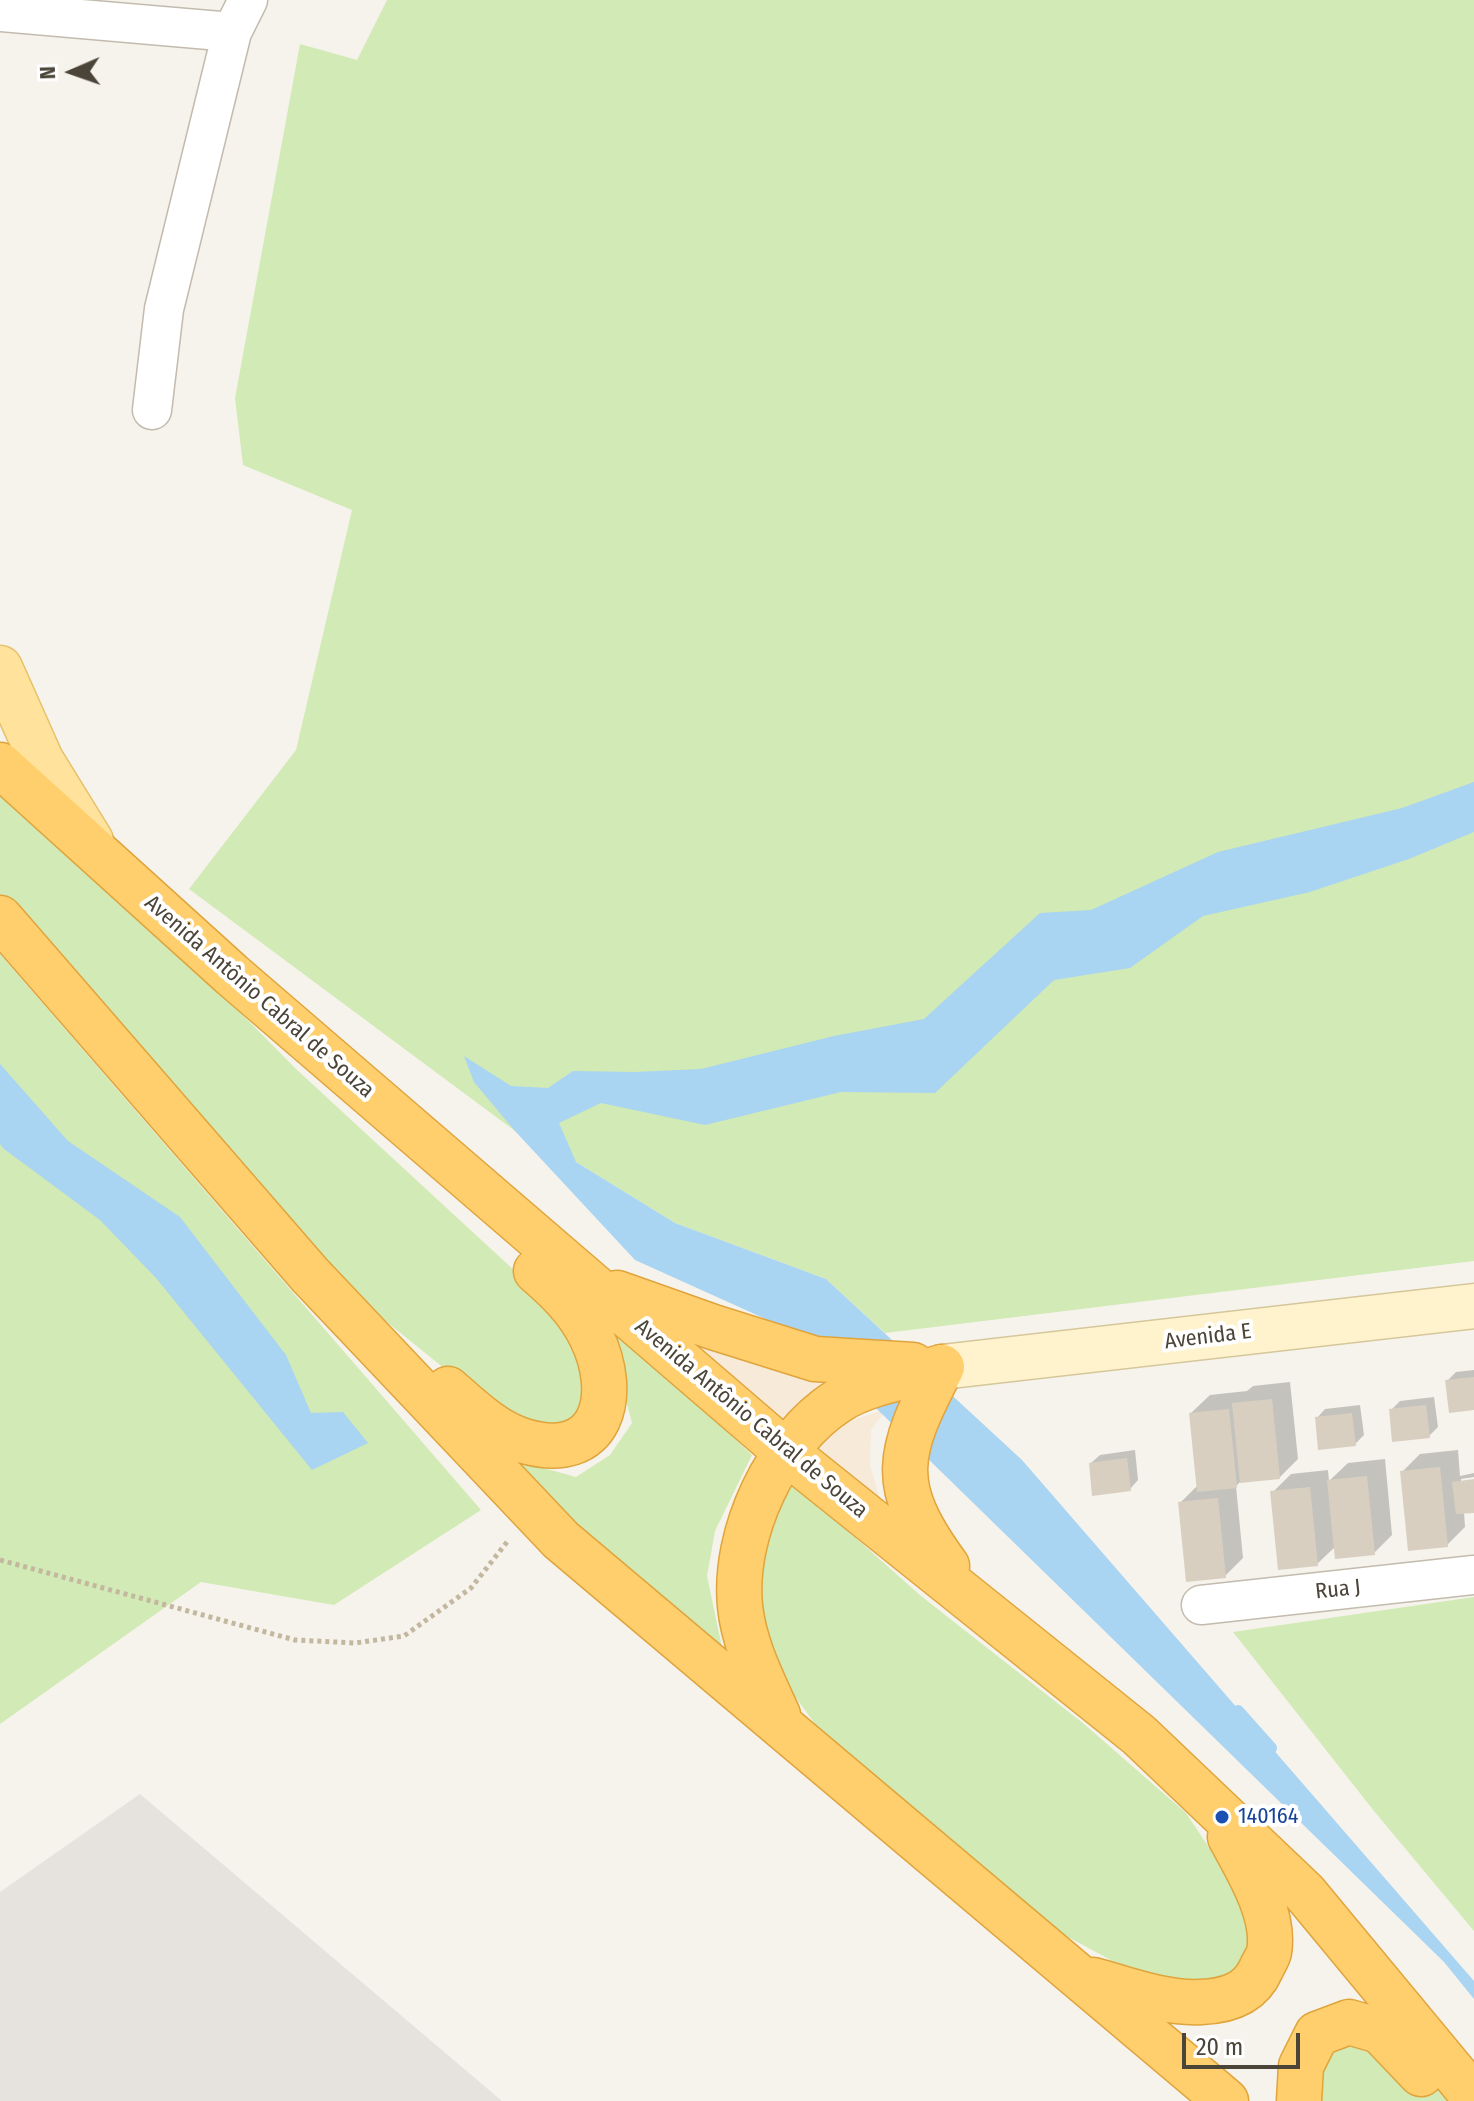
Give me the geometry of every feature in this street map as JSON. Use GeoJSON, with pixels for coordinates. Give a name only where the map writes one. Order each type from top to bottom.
{"type":"FeatureCollection","features":[{"type":"Feature","properties":{"kind":"highway","name":"Avenida Antônio Cabral de Souza"},"geometry":{"type":"LineString","coordinates":[[0,765],[232,975],[786,1452],[1139,1735],[1305,1893],[1474,2097]]}},
{"type":"Feature","properties":{"kind":"highway"},"geometry":{"type":"LineString","coordinates":[[0,918],[310,1275],[561,1540],[1226,2101]]}},
{"type":"Feature","properties":{"kind":"highway"},"geometry":{"type":"LineString","coordinates":[[232,975],[294,1048],[425,1172],[570,1301],[592,1337],[603,1374],[605,1403],[593,1431],[571,1442],[549,1445],[522,1440],[489,1423],[310,1275]]}},
{"type":"Feature","properties":{"kind":"highway"},"geometry":{"type":"LineString","coordinates":[[592,1284],[815,1359],[942,1367]]}},
{"type":"Feature","properties":{"kind":"highway"},"geometry":{"type":"LineString","coordinates":[[782,1725],[750,1653],[740,1605],[743,1557],[755,1506],[786,1452],[808,1426],[838,1400],[942,1367]]}},
{"type":"Feature","properties":{"kind":"highway"},"geometry":{"type":"LineString","coordinates":[[942,1367],[919,1412],[906,1450],[905,1476],[911,1507],[925,1536],[974,1604]]}},
{"type":"Feature","properties":{"kind":"highway"},"geometry":{"type":"LineString","coordinates":[[1079,1976],[1159,1998],[1198,2003],[1230,1999],[1255,1983],[1269,1952],[1267,1918],[1253,1878],[1207,1798]]}},
{"type":"Feature","properties":{"kind":"highway"},"geometry":{"type":"LineString","coordinates":[[1299,2101],[1301,2066],[1317,2034],[1349,2022],[1380,2031],[1406,2056],[1442,2101]]}},
{"type":"Feature","properties":{"kind":"main road"},"geometry":{"type":"LineString","coordinates":[[0,668],[41,760],[103,860]]}},
{"type":"Feature","properties":{"kind":"main road","name":"Avenida E"},"geometry":{"type":"LineString","coordinates":[[942,1367],[1474,1306]]}},
{"type":"Feature","properties":{"kind":"street"},"geometry":{"type":"LineString","coordinates":[[0,12],[240,16],[167,295],[152,410]]}},
{"type":"Feature","properties":{"kind":"street","name":"Rua J"},"geometry":{"type":"LineString","coordinates":[[1201,1605],[1474,1575]]}},
{"type":"Feature","properties":{"kind":"path"},"geometry":{"type":"LineString","coordinates":[[0,1560],[295,1640],[355,1643],[404,1636],[471,1588],[532,1509]]}},
{"type":"Feature","properties":{"kind":"shaded area"},"geometry":{"type":"Polygon","coordinates":[[[657,1329],[775,1368],[835,1384],[792,1432],[657,1329]]]}},
{"type":"Feature","properties":{"kind":"shaded area"},"geometry":{"type":"Polygon","coordinates":[[[887,1409],[871,1430],[870,1465],[884,1514],[806,1455],[834,1426],[887,1409]]]}},
{"type":"Feature","properties":{"kind":"shaded area"},"geometry":{"type":"Polygon","coordinates":[[[140,1794],[502,2101],[0,2101],[0,1892],[140,1794]]]}},
{"type":"Feature","properties":{"kind":"green space"},"geometry":{"type":"Polygon","coordinates":[[[387,0],[1474,0],[1474,1261],[885,1333],[826,1279],[675,1223],[576,1162],[515,1131],[189,889],[296,750],[352,510],[243,465],[235,398],[300,44],[357,60],[387,0]]]}},
{"type":"Feature","properties":{"kind":"green space"},"geometry":{"type":"Polygon","coordinates":[[[0,793],[212,984],[296,1069],[542,1296],[570,1342],[594,1402],[583,1423],[536,1435],[445,1369],[340,1284],[0,902],[0,793]]]}},
{"type":"Feature","properties":{"kind":"green space"},"geometry":{"type":"Polygon","coordinates":[[[0,954],[481,1510],[334,1605],[201,1582],[0,1724],[0,954]]]}},
{"type":"Feature","properties":{"kind":"green space"},"geometry":{"type":"Polygon","coordinates":[[[584,1298],[752,1455],[715,1531],[707,1576],[723,1652],[539,1499],[507,1458],[576,1477],[610,1455],[632,1423],[617,1366],[584,1298]]]}},
{"type":"Feature","properties":{"kind":"green space"},"geometry":{"type":"Polygon","coordinates":[[[786,1476],[921,1596],[1084,1724],[1186,1813],[1250,1909],[1255,1955],[1222,1997],[1181,1998],[1033,1918],[823,1735],[770,1662],[752,1597],[786,1476]]]}},
{"type":"Feature","properties":{"kind":"green space"},"geometry":{"type":"Polygon","coordinates":[[[1474,1597],[1474,1931],[1374,1811],[1233,1632],[1474,1597]]]}},
{"type":"Feature","properties":{"kind":"green space"},"geometry":{"type":"Polygon","coordinates":[[[1380,2026],[1474,2101],[1314,2101],[1304,2040],[1380,2026]]]}},
{"type":"Feature","properties":{"kind":"water"},"geometry":{"type":"Polygon","coordinates":[[[1474,782],[1474,832],[1409,859],[1310,892],[1203,916],[1130,968],[1054,980],[935,1093],[841,1092],[705,1125],[601,1103],[559,1123],[576,1162],[675,1223],[826,1279],[1022,1460],[1474,1981],[1474,1999],[1444,1962],[801,1335],[635,1260],[515,1131],[474,1082],[464,1056],[511,1086],[548,1088],[573,1071],[701,1069],[834,1036],[924,1019],[1040,913],[1091,910],[1218,852],[1402,808],[1474,782]]]}},
{"type":"Feature","properties":{"kind":"water"},"geometry":{"type":"Polygon","coordinates":[[[0,1064],[68,1141],[180,1217],[286,1355],[311,1413],[343,1412],[368,1443],[312,1470],[156,1278],[100,1220],[0,1144],[0,1064]]]}},
{"type":"Feature","properties":{"kind":"building"},"geometry":{"type":"Polygon","coordinates":[[[1474,1377],[1474,1410],[1449,1413],[1445,1380],[1474,1377]]]}},
{"type":"Feature","properties":{"kind":"building"},"geometry":{"type":"Polygon","coordinates":[[[1272,1399],[1280,1479],[1240,1483],[1232,1403],[1272,1399]]]}},
{"type":"Feature","properties":{"kind":"building"},"geometry":{"type":"Polygon","coordinates":[[[1426,1405],[1430,1438],[1392,1442],[1389,1409],[1426,1405]]]}},
{"type":"Feature","properties":{"kind":"building"},"geometry":{"type":"Polygon","coordinates":[[[1229,1409],[1237,1488],[1197,1492],[1189,1413],[1229,1409]]]}},
{"type":"Feature","properties":{"kind":"building"},"geometry":{"type":"Polygon","coordinates":[[[1352,1413],[1356,1446],[1318,1450],[1315,1417],[1352,1413]]]}},
{"type":"Feature","properties":{"kind":"building"},"geometry":{"type":"Polygon","coordinates":[[[1127,1458],[1131,1491],[1092,1496],[1089,1463],[1127,1458]]]}},
{"type":"Feature","properties":{"kind":"building"},"geometry":{"type":"Polygon","coordinates":[[[1440,1467],[1448,1547],[1408,1551],[1400,1471],[1440,1467]]]}},
{"type":"Feature","properties":{"kind":"building"},"geometry":{"type":"Polygon","coordinates":[[[1367,1476],[1375,1555],[1335,1559],[1327,1480],[1367,1476]]]}},
{"type":"Feature","properties":{"kind":"building"},"geometry":{"type":"Polygon","coordinates":[[[1474,1479],[1474,1513],[1456,1514],[1452,1482],[1474,1479]]]}},
{"type":"Feature","properties":{"kind":"building"},"geometry":{"type":"Polygon","coordinates":[[[1310,1487],[1318,1566],[1278,1570],[1270,1491],[1310,1487]]]}},
{"type":"Feature","properties":{"kind":"building"},"geometry":{"type":"Polygon","coordinates":[[[1218,1498],[1226,1578],[1186,1582],[1178,1502],[1218,1498]]]}},
{"type":"Feature","properties":{"kind":"waterway"},"geometry":{"type":"LineString","coordinates":[[1238,1711],[1271,1748]]}},
{"type":"Feature","properties":{"kind":"place","name":"140164"},"geometry":{"type":"Point","coordinates":[1222,1817]}}]}
